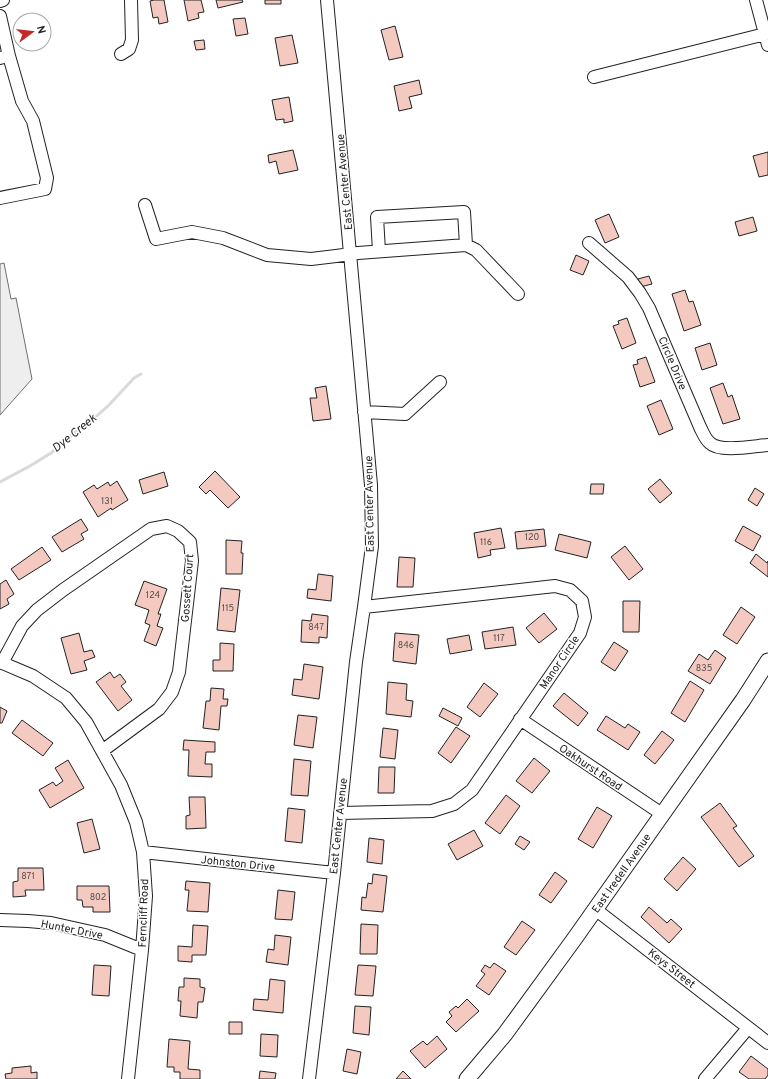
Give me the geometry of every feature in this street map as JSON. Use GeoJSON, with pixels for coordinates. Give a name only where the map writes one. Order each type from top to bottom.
{"type":"FeatureCollection","features":[{"type":"Feature","properties":{"kind":"main road","name":"East Iredell Avenue"},"geometry":{"type":"LineString","coordinates":[[467,1079],[505,1034],[571,944],[742,700],[766,669]]}},
{"type":"Feature","properties":{"kind":"street"},"geometry":{"type":"LineString","coordinates":[[0,1],[4,0]]}},
{"type":"Feature","properties":{"kind":"street"},"geometry":{"type":"LineString","coordinates":[[121,54],[129,50],[132,40],[131,0]]}},
{"type":"Feature","properties":{"kind":"street","name":"East Center Avenue"},"geometry":{"type":"LineString","coordinates":[[309,1079],[334,873],[356,662],[372,546],[371,485],[327,0]]}},
{"type":"Feature","properties":{"kind":"street"},"geometry":{"type":"LineString","coordinates":[[594,77],[766,39],[756,0]]}},
{"type":"Feature","properties":{"kind":"street"},"geometry":{"type":"LineString","coordinates":[[0,16],[4,57],[22,101],[33,122],[47,178],[45,189],[0,198]]}},
{"type":"Feature","properties":{"kind":"street"},"geometry":{"type":"LineString","coordinates":[[145,205],[156,239],[192,232],[223,238],[267,255],[310,259],[379,251],[466,245],[476,250],[518,294]]}},
{"type":"Feature","properties":{"kind":"street"},"geometry":{"type":"LineString","coordinates":[[379,251],[377,217],[464,212],[466,245]]}},
{"type":"Feature","properties":{"kind":"street","name":"Circle Drive"},"geometry":{"type":"LineString","coordinates":[[589,243],[628,277],[640,293],[649,308],[704,436],[711,444],[719,448],[729,449],[768,445]]}},
{"type":"Feature","properties":{"kind":"street"},"geometry":{"type":"LineString","coordinates":[[364,412],[405,414],[440,382]]}},
{"type":"Feature","properties":{"kind":"street","name":"Gossett Court"},"geometry":{"type":"LineString","coordinates":[[1,663],[22,626],[37,610],[63,590],[151,529],[167,526],[178,531],[190,542],[192,561],[179,672],[172,692],[159,709],[102,751]]}},
{"type":"Feature","properties":{"kind":"street","name":"Manor Circle"},"geometry":{"type":"LineString","coordinates":[[340,812],[432,811],[454,804],[472,790],[580,632],[585,617],[582,602],[570,590],[555,586],[364,607]]}},
{"type":"Feature","properties":{"kind":"street","name":"Ferncliff Road"},"geometry":{"type":"LineString","coordinates":[[1,663],[33,676],[66,698],[86,722],[124,791],[136,822],[143,852],[146,896],[142,950],[128,1079]]}},
{"type":"Feature","properties":{"kind":"street","name":"Oakhurst Road"},"geometry":{"type":"LineString","coordinates":[[520,719],[662,814]]}},
{"type":"Feature","properties":{"kind":"street","name":"Johnston Drive"},"geometry":{"type":"LineString","coordinates":[[143,852],[334,873]]}},
{"type":"Feature","properties":{"kind":"street","name":"Keys Street"},"geometry":{"type":"LineString","coordinates":[[595,909],[768,1043]]}},
{"type":"Feature","properties":{"kind":"street","name":"Hunter Drive"},"geometry":{"type":"LineString","coordinates":[[0,920],[51,923],[105,934],[142,950]]}},
{"type":"Feature","properties":{"kind":"street"},"geometry":{"type":"LineString","coordinates":[[705,1079],[748,1028]]}},
{"type":"Feature","properties":{"kind":"shaded area"},"geometry":{"type":"Polygon","coordinates":[[[4,263],[11,299],[16,298],[32,379],[0,415],[0,264],[4,263]]]}},
{"type":"Feature","properties":{"kind":"building"},"geometry":{"type":"Polygon","coordinates":[[[164,0],[168,22],[159,24],[158,17],[153,18],[150,1],[164,0]]]}},
{"type":"Feature","properties":{"kind":"building"},"geometry":{"type":"Polygon","coordinates":[[[184,0],[201,0],[204,12],[198,13],[199,18],[188,21],[184,0]]]}},
{"type":"Feature","properties":{"kind":"building"},"geometry":{"type":"Polygon","coordinates":[[[216,0],[242,0],[243,2],[218,8],[216,0]]]}},
{"type":"Feature","properties":{"kind":"building"},"geometry":{"type":"Polygon","coordinates":[[[265,0],[281,0],[281,4],[265,4],[265,0]]]}},
{"type":"Feature","properties":{"kind":"building"},"geometry":{"type":"Polygon","coordinates":[[[245,18],[248,34],[236,36],[233,19],[245,18]]]}},
{"type":"Feature","properties":{"kind":"building"},"geometry":{"type":"Polygon","coordinates":[[[395,26],[403,57],[389,60],[381,30],[395,26]]]}},
{"type":"Feature","properties":{"kind":"building"},"geometry":{"type":"Polygon","coordinates":[[[292,35],[298,63],[280,66],[275,38],[292,35]]]}},
{"type":"Feature","properties":{"kind":"building"},"geometry":{"type":"Polygon","coordinates":[[[204,40],[205,49],[196,50],[194,41],[204,40]]]}},
{"type":"Feature","properties":{"kind":"building"},"geometry":{"type":"Polygon","coordinates":[[[419,80],[422,94],[409,97],[412,108],[399,111],[394,86],[419,80]]]}},
{"type":"Feature","properties":{"kind":"building"},"geometry":{"type":"Polygon","coordinates":[[[289,97],[293,121],[284,123],[284,119],[276,120],[272,100],[289,97]]]}},
{"type":"Feature","properties":{"kind":"building"},"geometry":{"type":"Polygon","coordinates":[[[293,150],[298,170],[279,174],[276,161],[269,163],[268,155],[293,150]]]}},
{"type":"Feature","properties":{"kind":"building"},"geometry":{"type":"Polygon","coordinates":[[[768,152],[768,175],[759,177],[753,156],[768,152]]]}},
{"type":"Feature","properties":{"kind":"building"},"geometry":{"type":"Polygon","coordinates":[[[609,214],[619,237],[605,243],[595,220],[609,214]]]}},
{"type":"Feature","properties":{"kind":"building"},"geometry":{"type":"Polygon","coordinates":[[[753,217],[757,231],[739,236],[735,222],[753,217]]]}},
{"type":"Feature","properties":{"kind":"building"},"geometry":{"type":"Polygon","coordinates":[[[576,255],[589,261],[583,275],[570,270],[576,255]]]}},
{"type":"Feature","properties":{"kind":"building"},"geometry":{"type":"Polygon","coordinates":[[[649,276],[652,284],[640,287],[638,279],[649,276]]]}},
{"type":"Feature","properties":{"kind":"building"},"geometry":{"type":"Polygon","coordinates":[[[685,290],[689,302],[693,301],[701,325],[684,331],[672,294],[685,290]]]}},
{"type":"Feature","properties":{"kind":"building"},"geometry":{"type":"Polygon","coordinates":[[[627,318],[636,343],[622,349],[613,326],[619,324],[618,321],[627,318]]]}},
{"type":"Feature","properties":{"kind":"building"},"geometry":{"type":"Polygon","coordinates":[[[710,343],[717,365],[702,370],[695,348],[710,343]]]}},
{"type":"Feature","properties":{"kind":"building"},"geometry":{"type":"Polygon","coordinates":[[[646,357],[655,382],[640,387],[633,365],[638,364],[637,360],[646,357]]]}},
{"type":"Feature","properties":{"kind":"building"},"geometry":{"type":"Polygon","coordinates":[[[723,383],[728,397],[732,395],[740,419],[723,424],[710,388],[723,383]]]}},
{"type":"Feature","properties":{"kind":"building"},"geometry":{"type":"Polygon","coordinates":[[[326,386],[331,419],[313,421],[310,398],[317,398],[315,388],[326,386]]]}},
{"type":"Feature","properties":{"kind":"building"},"geometry":{"type":"Polygon","coordinates":[[[661,400],[673,429],[659,435],[647,406],[661,400]]]}},
{"type":"Feature","properties":{"kind":"building"},"geometry":{"type":"Polygon","coordinates":[[[215,471],[240,497],[228,508],[210,490],[206,494],[199,487],[215,471]]]}},
{"type":"Feature","properties":{"kind":"building"},"geometry":{"type":"Polygon","coordinates":[[[164,472],[168,486],[143,494],[139,480],[164,472]]]}},
{"type":"Feature","properties":{"kind":"building"},"geometry":{"type":"Polygon","coordinates":[[[660,479],[672,493],[660,503],[648,489],[660,479]]]}},
{"type":"Feature","properties":{"kind":"building"},"geometry":{"type":"Polygon","coordinates":[[[117,481],[128,500],[112,510],[111,508],[98,517],[83,492],[94,485],[97,489],[108,482],[110,486],[117,481]]]}},
{"type":"Feature","properties":{"kind":"building"},"geometry":{"type":"Polygon","coordinates":[[[591,484],[604,484],[603,494],[590,494],[591,484]]]}},
{"type":"Feature","properties":{"kind":"building"},"geometry":{"type":"Polygon","coordinates":[[[755,488],[764,494],[757,506],[748,500],[755,488]]]}},
{"type":"Feature","properties":{"kind":"building"},"geometry":{"type":"Polygon","coordinates":[[[81,519],[88,530],[81,534],[84,539],[62,552],[52,537],[81,519]]]}},
{"type":"Feature","properties":{"kind":"building"},"geometry":{"type":"Polygon","coordinates":[[[743,526],[761,536],[753,551],[735,541],[743,526]]]}},
{"type":"Feature","properties":{"kind":"building"},"geometry":{"type":"Polygon","coordinates":[[[501,528],[505,548],[490,550],[491,555],[478,558],[474,533],[501,528]]]}},
{"type":"Feature","properties":{"kind":"building"},"geometry":{"type":"Polygon","coordinates":[[[544,529],[546,546],[517,549],[515,532],[544,529]]]}},
{"type":"Feature","properties":{"kind":"building"},"geometry":{"type":"Polygon","coordinates":[[[559,534],[591,542],[587,558],[555,550],[559,534]]]}},
{"type":"Feature","properties":{"kind":"building"},"geometry":{"type":"Polygon","coordinates":[[[226,540],[242,541],[242,574],[226,574],[226,540]]]}},
{"type":"Feature","properties":{"kind":"building"},"geometry":{"type":"Polygon","coordinates":[[[625,546],[643,569],[629,580],[611,557],[625,546]]]}},
{"type":"Feature","properties":{"kind":"building"},"geometry":{"type":"Polygon","coordinates":[[[42,547],[51,560],[19,580],[11,569],[42,547]]]}},
{"type":"Feature","properties":{"kind":"building"},"geometry":{"type":"Polygon","coordinates":[[[756,554],[767,563],[768,561],[768,577],[750,563],[756,554]]]}},
{"type":"Feature","properties":{"kind":"building"},"geometry":{"type":"Polygon","coordinates":[[[399,557],[415,558],[413,587],[397,587],[399,557]]]}},
{"type":"Feature","properties":{"kind":"building"},"geometry":{"type":"Polygon","coordinates":[[[318,574],[333,576],[331,601],[307,598],[308,589],[316,590],[318,574]]]}},
{"type":"Feature","properties":{"kind":"building"},"geometry":{"type":"Polygon","coordinates":[[[6,580],[14,594],[7,599],[9,604],[0,609],[0,584],[6,580]]]}},
{"type":"Feature","properties":{"kind":"building"},"geometry":{"type":"Polygon","coordinates":[[[144,581],[167,589],[158,614],[161,614],[157,626],[163,628],[156,646],[144,641],[150,625],[145,623],[149,610],[135,605],[144,581]]]}},
{"type":"Feature","properties":{"kind":"building"},"geometry":{"type":"Polygon","coordinates":[[[221,588],[240,590],[235,632],[217,630],[221,588]]]}},
{"type":"Feature","properties":{"kind":"building"},"geometry":{"type":"Polygon","coordinates":[[[623,601],[640,601],[639,632],[623,632],[623,601]]]}},
{"type":"Feature","properties":{"kind":"building"},"geometry":{"type":"Polygon","coordinates":[[[741,607],[755,617],[737,644],[723,635],[741,607]]]}},
{"type":"Feature","properties":{"kind":"building"},"geometry":{"type":"Polygon","coordinates":[[[544,613],[557,629],[539,643],[526,628],[544,613]]]}},
{"type":"Feature","properties":{"kind":"building"},"geometry":{"type":"Polygon","coordinates":[[[312,614],[328,616],[327,638],[319,637],[319,643],[301,642],[302,620],[311,621],[312,614]]]}},
{"type":"Feature","properties":{"kind":"building"},"geometry":{"type":"Polygon","coordinates":[[[513,627],[516,645],[485,649],[482,632],[513,627]]]}},
{"type":"Feature","properties":{"kind":"building"},"geometry":{"type":"Polygon","coordinates":[[[79,633],[84,652],[92,650],[95,657],[84,661],[87,670],[71,674],[61,638],[79,633]]]}},
{"type":"Feature","properties":{"kind":"building"},"geometry":{"type":"Polygon","coordinates":[[[395,633],[419,635],[416,664],[393,661],[395,633]]]}},
{"type":"Feature","properties":{"kind":"building"},"geometry":{"type":"Polygon","coordinates":[[[469,635],[472,650],[450,654],[447,639],[469,635]]]}},
{"type":"Feature","properties":{"kind":"building"},"geometry":{"type":"Polygon","coordinates":[[[614,642],[628,651],[615,671],[601,662],[614,642]]]}},
{"type":"Feature","properties":{"kind":"building"},"geometry":{"type":"Polygon","coordinates":[[[220,643],[234,644],[233,671],[213,671],[213,660],[220,660],[220,643]]]}},
{"type":"Feature","properties":{"kind":"building"},"geometry":{"type":"Polygon","coordinates":[[[715,650],[726,658],[710,684],[688,671],[699,654],[708,660],[715,650]]]}},
{"type":"Feature","properties":{"kind":"building"},"geometry":{"type":"Polygon","coordinates":[[[304,664],[323,667],[319,699],[292,695],[294,679],[302,680],[304,664]]]}},
{"type":"Feature","properties":{"kind":"building"},"geometry":{"type":"Polygon","coordinates":[[[110,672],[114,678],[120,674],[126,682],[121,686],[132,700],[118,711],[96,682],[110,672]]]}},
{"type":"Feature","properties":{"kind":"building"},"geometry":{"type":"Polygon","coordinates":[[[690,681],[704,690],[685,722],[671,713],[690,681]]]}},
{"type":"Feature","properties":{"kind":"building"},"geometry":{"type":"Polygon","coordinates":[[[388,682],[407,684],[406,700],[413,701],[411,717],[386,714],[388,682]]]}},
{"type":"Feature","properties":{"kind":"building"},"geometry":{"type":"Polygon","coordinates":[[[484,683],[498,694],[480,717],[467,707],[484,683]]]}},
{"type":"Feature","properties":{"kind":"building"},"geometry":{"type":"Polygon","coordinates":[[[211,688],[224,689],[223,699],[228,699],[227,706],[221,706],[219,730],[203,728],[206,701],[210,701],[211,688]]]}},
{"type":"Feature","properties":{"kind":"building"},"geometry":{"type":"Polygon","coordinates":[[[564,693],[588,713],[578,726],[553,706],[564,693]]]}},
{"type":"Feature","properties":{"kind":"building"},"geometry":{"type":"Polygon","coordinates":[[[0,707],[7,711],[2,723],[0,723],[0,707]]]}},
{"type":"Feature","properties":{"kind":"building"},"geometry":{"type":"Polygon","coordinates":[[[443,708],[462,718],[458,726],[439,716],[443,708]]]}},
{"type":"Feature","properties":{"kind":"building"},"geometry":{"type":"Polygon","coordinates":[[[298,715],[317,717],[313,748],[294,745],[298,715]]]}},
{"type":"Feature","properties":{"kind":"building"},"geometry":{"type":"Polygon","coordinates":[[[606,716],[625,728],[628,724],[640,732],[628,750],[597,730],[606,716]]]}},
{"type":"Feature","properties":{"kind":"building"},"geometry":{"type":"Polygon","coordinates":[[[22,720],[53,743],[43,756],[12,733],[22,720]]]}},
{"type":"Feature","properties":{"kind":"building"},"geometry":{"type":"Polygon","coordinates":[[[456,727],[470,736],[451,763],[438,753],[456,727]]]}},
{"type":"Feature","properties":{"kind":"building"},"geometry":{"type":"Polygon","coordinates":[[[383,728],[398,730],[395,759],[380,757],[383,728]]]}},
{"type":"Feature","properties":{"kind":"building"},"geometry":{"type":"Polygon","coordinates":[[[662,731],[674,740],[655,764],[644,755],[662,731]]]}},
{"type":"Feature","properties":{"kind":"building"},"geometry":{"type":"Polygon","coordinates":[[[184,740],[215,742],[215,752],[206,752],[205,764],[212,764],[212,777],[188,776],[189,750],[183,750],[184,740]]]}},
{"type":"Feature","properties":{"kind":"building"},"geometry":{"type":"Polygon","coordinates":[[[534,758],[550,771],[532,793],[516,781],[534,758]]]}},
{"type":"Feature","properties":{"kind":"building"},"geometry":{"type":"Polygon","coordinates":[[[294,759],[311,761],[308,796],[291,795],[294,759]]]}},
{"type":"Feature","properties":{"kind":"building"},"geometry":{"type":"Polygon","coordinates":[[[68,760],[84,788],[50,808],[39,790],[53,782],[56,786],[63,781],[55,768],[68,760]]]}},
{"type":"Feature","properties":{"kind":"building"},"geometry":{"type":"Polygon","coordinates":[[[379,767],[395,767],[394,793],[378,793],[379,767]]]}},
{"type":"Feature","properties":{"kind":"building"},"geometry":{"type":"Polygon","coordinates":[[[506,795],[520,806],[500,834],[485,823],[506,795]]]}},
{"type":"Feature","properties":{"kind":"building"},"geometry":{"type":"Polygon","coordinates":[[[189,797],[205,797],[206,828],[186,829],[186,816],[190,815],[189,797]]]}},
{"type":"Feature","properties":{"kind":"building"},"geometry":{"type":"Polygon","coordinates":[[[720,803],[737,826],[733,828],[754,856],[739,867],[701,817],[720,803]]]}},
{"type":"Feature","properties":{"kind":"building"},"geometry":{"type":"Polygon","coordinates":[[[597,807],[612,816],[593,848],[578,839],[597,807]]]}},
{"type":"Feature","properties":{"kind":"building"},"geometry":{"type":"Polygon","coordinates":[[[288,808],[305,810],[302,843],[285,841],[288,808]]]}},
{"type":"Feature","properties":{"kind":"building"},"geometry":{"type":"Polygon","coordinates":[[[92,819],[100,849],[84,853],[77,823],[92,819]]]}},
{"type":"Feature","properties":{"kind":"building"},"geometry":{"type":"Polygon","coordinates":[[[474,830],[483,846],[457,860],[448,844],[474,830]]]}},
{"type":"Feature","properties":{"kind":"building"},"geometry":{"type":"Polygon","coordinates":[[[520,836],[530,842],[524,850],[515,844],[520,836]]]}},
{"type":"Feature","properties":{"kind":"building"},"geometry":{"type":"Polygon","coordinates":[[[369,838],[384,840],[382,864],[367,862],[369,838]]]}},
{"type":"Feature","properties":{"kind":"building"},"geometry":{"type":"Polygon","coordinates":[[[683,857],[696,869],[677,891],[664,879],[683,857]]]}},
{"type":"Feature","properties":{"kind":"building"},"geometry":{"type":"Polygon","coordinates":[[[18,868],[43,868],[44,890],[25,890],[26,896],[13,897],[13,882],[18,881],[18,868]]]}},
{"type":"Feature","properties":{"kind":"building"},"geometry":{"type":"Polygon","coordinates":[[[555,872],[567,881],[551,903],[539,895],[555,872]]]}},
{"type":"Feature","properties":{"kind":"building"},"geometry":{"type":"Polygon","coordinates":[[[373,874],[387,876],[383,912],[361,910],[362,897],[366,898],[368,883],[372,884],[373,874]]]}},
{"type":"Feature","properties":{"kind":"building"},"geometry":{"type":"Polygon","coordinates":[[[186,881],[210,883],[208,912],[187,911],[189,890],[185,890],[186,881]]]}},
{"type":"Feature","properties":{"kind":"building"},"geometry":{"type":"Polygon","coordinates":[[[77,886],[109,886],[110,912],[93,912],[93,907],[83,907],[82,900],[77,900],[77,886]]]}},
{"type":"Feature","properties":{"kind":"building"},"geometry":{"type":"Polygon","coordinates":[[[278,890],[295,892],[292,920],[275,919],[278,890]]]}},
{"type":"Feature","properties":{"kind":"building"},"geometry":{"type":"Polygon","coordinates":[[[649,907],[667,923],[671,919],[682,929],[669,943],[641,917],[649,907]]]}},
{"type":"Feature","properties":{"kind":"building"},"geometry":{"type":"Polygon","coordinates":[[[522,921],[535,930],[516,955],[504,947],[522,921]]]}},
{"type":"Feature","properties":{"kind":"building"},"geometry":{"type":"Polygon","coordinates":[[[361,924],[378,925],[377,954],[360,954],[361,924]]]}},
{"type":"Feature","properties":{"kind":"building"},"geometry":{"type":"Polygon","coordinates":[[[193,925],[208,926],[206,955],[192,955],[192,962],[178,961],[178,946],[192,947],[193,925]]]}},
{"type":"Feature","properties":{"kind":"building"},"geometry":{"type":"Polygon","coordinates":[[[275,935],[291,937],[288,965],[266,962],[268,949],[274,950],[275,935]]]}},
{"type":"Feature","properties":{"kind":"building"},"geometry":{"type":"Polygon","coordinates":[[[494,963],[506,971],[489,995],[476,986],[485,974],[481,971],[485,965],[490,968],[494,963]]]}},
{"type":"Feature","properties":{"kind":"building"},"geometry":{"type":"Polygon","coordinates":[[[94,965],[111,966],[109,996],[92,995],[94,965]]]}},
{"type":"Feature","properties":{"kind":"building"},"geometry":{"type":"Polygon","coordinates":[[[358,965],[376,966],[373,996],[355,995],[358,965]]]}},
{"type":"Feature","properties":{"kind":"building"},"geometry":{"type":"Polygon","coordinates":[[[184,978],[200,979],[200,987],[205,988],[203,1002],[198,1002],[197,1018],[180,1016],[181,1001],[178,1001],[179,987],[184,987],[184,978]]]}},
{"type":"Feature","properties":{"kind":"building"},"geometry":{"type":"Polygon","coordinates":[[[270,979],[285,981],[283,1013],[253,1010],[254,999],[268,1000],[270,979]]]}},
{"type":"Feature","properties":{"kind":"building"},"geometry":{"type":"Polygon","coordinates":[[[467,999],[479,1011],[456,1032],[446,1022],[452,1016],[449,1012],[456,1006],[458,1008],[467,999]]]}},
{"type":"Feature","properties":{"kind":"building"},"geometry":{"type":"Polygon","coordinates":[[[355,1006],[371,1007],[369,1035],[353,1033],[355,1006]]]}},
{"type":"Feature","properties":{"kind":"building"},"geometry":{"type":"Polygon","coordinates":[[[229,1022],[242,1022],[242,1034],[229,1034],[229,1022]]]}},
{"type":"Feature","properties":{"kind":"building"},"geometry":{"type":"Polygon","coordinates":[[[261,1034],[278,1035],[277,1057],[260,1056],[261,1034]]]}},
{"type":"Feature","properties":{"kind":"building"},"geometry":{"type":"Polygon","coordinates":[[[437,1036],[447,1049],[425,1068],[410,1051],[423,1041],[427,1045],[437,1036]]]}},
{"type":"Feature","properties":{"kind":"building"},"geometry":{"type":"Polygon","coordinates":[[[169,1039],[190,1041],[188,1069],[200,1070],[200,1079],[180,1079],[180,1072],[174,1072],[174,1067],[167,1067],[169,1039]]]}},
{"type":"Feature","properties":{"kind":"building"},"geometry":{"type":"Polygon","coordinates":[[[347,1049],[361,1052],[357,1074],[343,1071],[347,1049]]]}},
{"type":"Feature","properties":{"kind":"building"},"geometry":{"type":"Polygon","coordinates":[[[751,1056],[768,1069],[768,1075],[765,1079],[749,1079],[739,1072],[751,1056]]]}},
{"type":"Feature","properties":{"kind":"building"},"geometry":{"type":"Polygon","coordinates":[[[31,1066],[31,1073],[37,1072],[37,1079],[6,1079],[5,1074],[12,1073],[12,1068],[31,1066]]]}},
{"type":"Feature","properties":{"kind":"building"},"geometry":{"type":"Polygon","coordinates":[[[260,1071],[276,1073],[275,1079],[259,1079],[260,1071]]]}},
{"type":"Feature","properties":{"kind":"building"},"geometry":{"type":"Polygon","coordinates":[[[403,1071],[411,1079],[396,1079],[403,1071]]]}},
{"type":"Feature","properties":{"kind":"waterway","name":"Dye Creek"},"geometry":{"type":"LineString","coordinates":[[0,482],[51,453],[76,432],[80,431],[109,405],[134,378],[141,374]]}}]}
